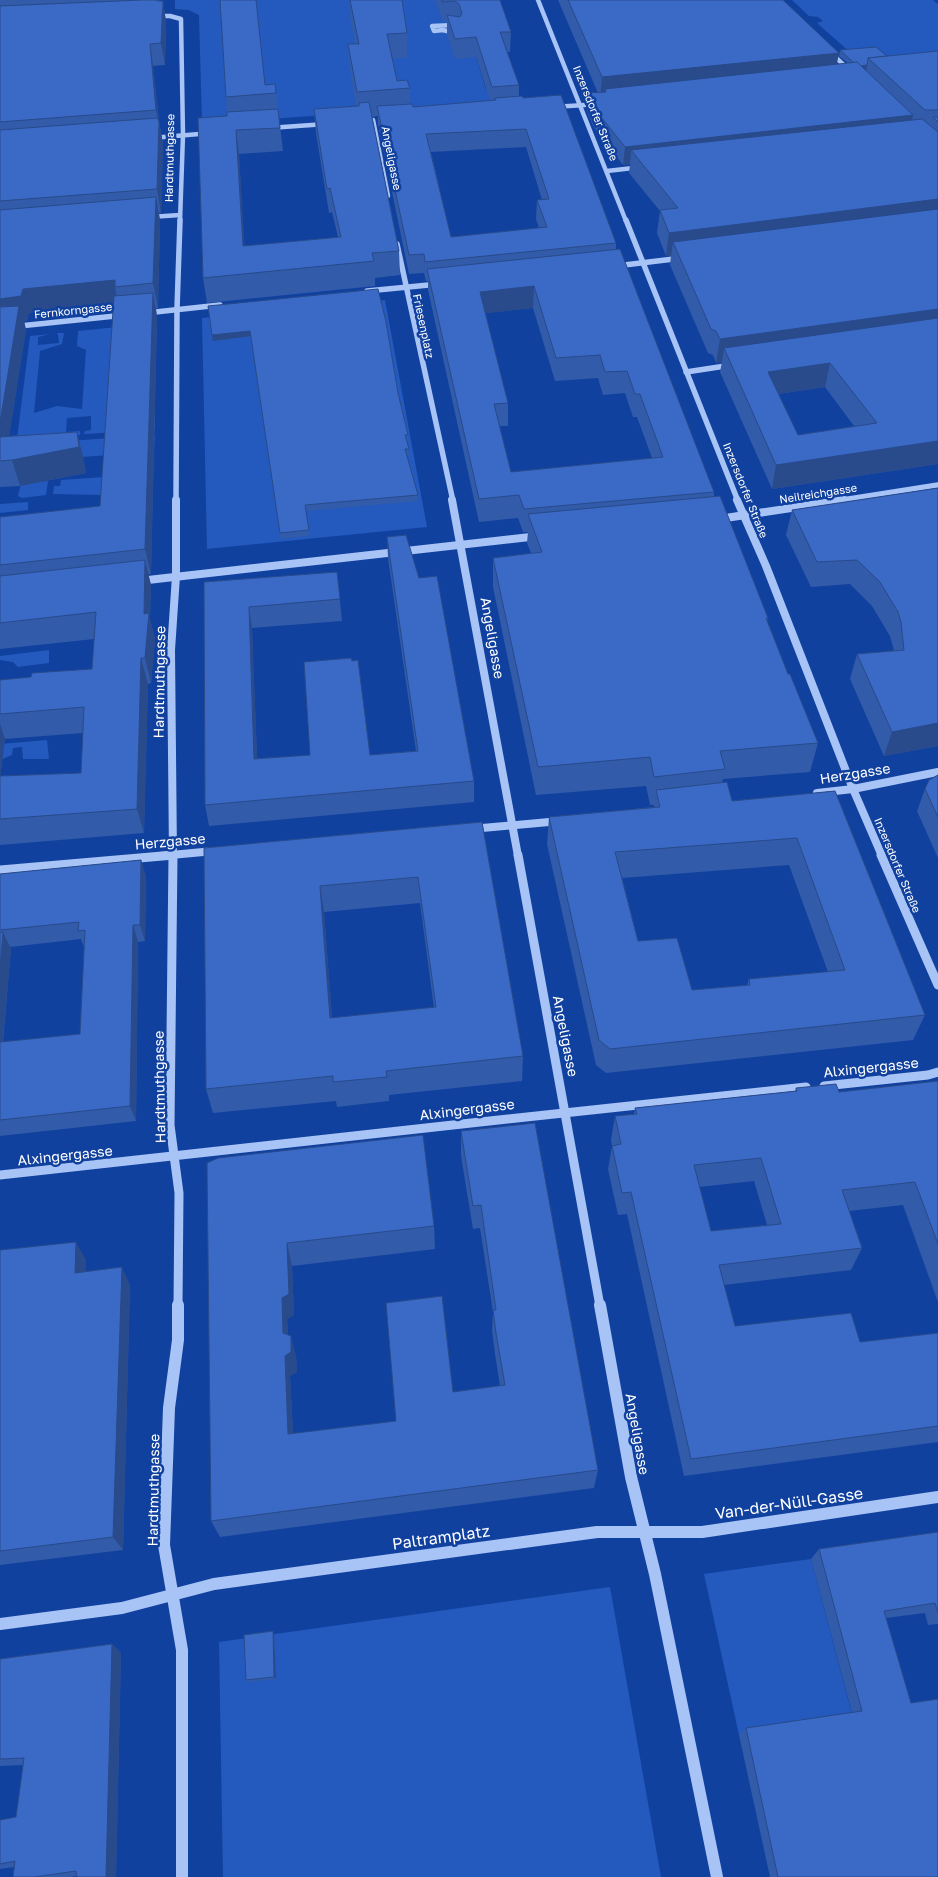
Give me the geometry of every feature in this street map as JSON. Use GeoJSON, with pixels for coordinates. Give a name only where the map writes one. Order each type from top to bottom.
{"type":"FeatureCollection","features":[{"type":"Feature","properties":{"kind":"street","name":"Inzersdorfer Straße"},"geometry":{"type":"LineString","coordinates":[[538,0],[744,517],[766,566],[853,789],[938,985]]}},
{"type":"Feature","properties":{"kind":"street","name":"Hardtmuthgasse"},"geometry":{"type":"LineString","coordinates":[[150,16],[170,16],[181,19],[183,136],[177,309]]}},
{"type":"Feature","properties":{"kind":"street"},"geometry":{"type":"LineString","coordinates":[[455,25],[458,34],[434,31],[432,26],[455,25]]}},
{"type":"Feature","properties":{"kind":"street"},"geometry":{"type":"LineString","coordinates":[[827,49],[855,76],[845,77]]}},
{"type":"Feature","properties":{"kind":"street"},"geometry":{"type":"LineString","coordinates":[[542,108],[591,104]]}},
{"type":"Feature","properties":{"kind":"street","name":"Angeligasse"},"geometry":{"type":"LineString","coordinates":[[373,120],[389,204]]}},
{"type":"Feature","properties":{"kind":"street"},"geometry":{"type":"LineString","coordinates":[[364,121],[382,120]]}},
{"type":"Feature","properties":{"kind":"street"},"geometry":{"type":"LineString","coordinates":[[263,129],[337,123]]}},
{"type":"Feature","properties":{"kind":"street"},"geometry":{"type":"LineString","coordinates":[[149,138],[216,133]]}},
{"type":"Feature","properties":{"kind":"street"},"geometry":{"type":"LineString","coordinates":[[607,172],[646,167]]}},
{"type":"Feature","properties":{"kind":"street"},"geometry":{"type":"LineString","coordinates":[[140,218],[180,215]]}},
{"type":"Feature","properties":{"kind":"street"},"geometry":{"type":"LineString","coordinates":[[396,240],[406,288],[445,284]]}},
{"type":"Feature","properties":{"kind":"street"},"geometry":{"type":"LineString","coordinates":[[607,267],[692,257]]}},
{"type":"Feature","properties":{"kind":"street","name":"Friesenplatz"},"geometry":{"type":"LineString","coordinates":[[356,292],[406,288],[462,544]]}},
{"type":"Feature","properties":{"kind":"street"},"geometry":{"type":"LineString","coordinates":[[138,313],[227,305]]}},
{"type":"Feature","properties":{"kind":"street"},"geometry":{"type":"LineString","coordinates":[[176,576],[177,309]]}},
{"type":"Feature","properties":{"kind":"street","name":"Fernkorngasse"},"geometry":{"type":"LineString","coordinates":[[0,328],[128,314]]}},
{"type":"Feature","properties":{"kind":"street"},"geometry":{"type":"LineString","coordinates":[[686,372],[744,363]]}},
{"type":"Feature","properties":{"kind":"street","name":"Neilreichgasse"},"geometry":{"type":"LineString","coordinates":[[711,520],[744,517],[938,486]]}},
{"type":"Feature","properties":{"kind":"street"},"geometry":{"type":"LineString","coordinates":[[127,582],[549,536]]}},
{"type":"Feature","properties":{"kind":"street","name":"Angeligasse"},"geometry":{"type":"LineString","coordinates":[[462,544],[631,1477],[645,1532]]}},
{"type":"Feature","properties":{"kind":"street","name":"Hardtmuthgasse"},"geometry":{"type":"LineString","coordinates":[[173,1595],[164,1545],[169,1408],[178,1340],[179,1193],[170,1125],[173,855],[170,650],[176,576]]}},
{"type":"Feature","properties":{"kind":"street","name":"Herzgasse"},"geometry":{"type":"LineString","coordinates":[[805,795],[853,789],[938,772]]}},
{"type":"Feature","properties":{"kind":"street"},"geometry":{"type":"LineString","coordinates":[[464,830],[571,820]]}},
{"type":"Feature","properties":{"kind":"street","name":"Herzgasse"},"geometry":{"type":"LineString","coordinates":[[0,870],[222,851]]}},
{"type":"Feature","properties":{"kind":"street","name":"Alxingergasse"},"geometry":{"type":"LineString","coordinates":[[0,1175],[174,1157],[566,1111],[928,1075],[938,1072]]}},
{"type":"Feature","properties":{"kind":"street","name":"Van-der-Nüll-Gasse"},"geometry":{"type":"LineString","coordinates":[[645,1532],[702,1532],[938,1497]]}},
{"type":"Feature","properties":{"kind":"street","name":"Paltramplatz"},"geometry":{"type":"LineString","coordinates":[[173,1595],[214,1584],[597,1532],[645,1532]]}},
{"type":"Feature","properties":{"kind":"street"},"geometry":{"type":"LineString","coordinates":[[645,1532],[717,1877]]}},
{"type":"Feature","properties":{"kind":"street"},"geometry":{"type":"LineString","coordinates":[[0,1624],[122,1608],[173,1595],[182,1650],[182,1877]]}},
{"type":"Feature","properties":{"kind":"shaded area"},"geometry":{"type":"Polygon","coordinates":[[[175,0],[468,0],[475,54],[486,90],[513,89],[515,101],[202,124],[199,15],[189,10],[175,9],[175,0]]]}},
{"type":"Feature","properties":{"kind":"shaded area"},"geometry":{"type":"Polygon","coordinates":[[[792,0],[933,0],[938,4],[938,57],[886,63],[852,54],[817,23],[823,21],[818,17],[809,16],[792,0]]]}},
{"type":"Feature","properties":{"kind":"shaded area"},"geometry":{"type":"Polygon","coordinates":[[[385,300],[427,527],[207,549],[202,318],[385,300]]]}},
{"type":"Feature","properties":{"kind":"shaded area"},"geometry":{"type":"Polygon","coordinates":[[[157,323],[157,336],[152,337],[151,406],[155,406],[155,430],[84,434],[85,431],[91,430],[91,416],[67,418],[66,432],[80,431],[80,435],[17,439],[30,336],[51,334],[38,337],[38,345],[59,343],[57,333],[64,333],[62,344],[40,351],[34,413],[57,406],[82,409],[86,350],[77,346],[78,331],[157,323]]]}},
{"type":"Feature","properties":{"kind":"shaded area"},"geometry":{"type":"Polygon","coordinates":[[[155,435],[154,452],[23,461],[25,444],[155,435]]]}},
{"type":"Feature","properties":{"kind":"shaded area"},"geometry":{"type":"Polygon","coordinates":[[[104,477],[102,495],[53,494],[54,486],[60,486],[61,480],[104,477]]]}},
{"type":"Feature","properties":{"kind":"shaded area"},"geometry":{"type":"Polygon","coordinates":[[[48,481],[46,495],[22,498],[18,496],[21,483],[48,481]]]}},
{"type":"Feature","properties":{"kind":"shaded area"},"geometry":{"type":"Polygon","coordinates":[[[28,502],[28,510],[0,513],[0,504],[28,502]]]}},
{"type":"Feature","properties":{"kind":"shaded area"},"geometry":{"type":"Polygon","coordinates":[[[49,650],[49,663],[18,667],[13,662],[0,660],[0,656],[49,650]]]}},
{"type":"Feature","properties":{"kind":"shaded area"},"geometry":{"type":"Polygon","coordinates":[[[47,740],[49,759],[23,759],[22,747],[13,748],[12,755],[0,760],[0,744],[47,740]]]}},
{"type":"Feature","properties":{"kind":"shaded area"},"geometry":{"type":"Polygon","coordinates":[[[811,1559],[853,1718],[739,1735],[704,1574],[811,1559]]]}},
{"type":"Feature","properties":{"kind":"shaded area"},"geometry":{"type":"Polygon","coordinates":[[[610,1587],[661,1877],[223,1877],[219,1642],[610,1587]]]}},
{"type":"Feature","properties":{"kind":"building"},"geometry":{"type":"Polygon","coordinates":[[[142,0],[163,1],[161,43],[150,44],[156,110],[0,122],[0,6],[142,0]]]}},
{"type":"Feature","properties":{"kind":"building"},"geometry":{"type":"Polygon","coordinates":[[[220,0],[256,0],[265,85],[275,84],[276,93],[226,97],[220,0]]]}},
{"type":"Feature","properties":{"kind":"building"},"geometry":{"type":"Polygon","coordinates":[[[350,0],[402,0],[407,33],[387,34],[397,81],[407,80],[410,88],[357,92],[348,44],[359,44],[350,0]]]}},
{"type":"Feature","properties":{"kind":"building"},"geometry":{"type":"Polygon","coordinates":[[[442,0],[500,0],[511,32],[500,32],[519,85],[492,87],[476,37],[455,39],[447,15],[460,17],[462,13],[459,4],[455,1],[442,2],[442,0]]]}},
{"type":"Feature","properties":{"kind":"building"},"geometry":{"type":"Polygon","coordinates":[[[568,0],[783,0],[839,53],[602,77],[568,0]]]}},
{"type":"Feature","properties":{"kind":"building"},"geometry":{"type":"Polygon","coordinates":[[[876,47],[887,56],[868,58],[867,65],[861,66],[857,62],[854,63],[840,50],[876,47]]]}},
{"type":"Feature","properties":{"kind":"building"},"geometry":{"type":"Polygon","coordinates":[[[938,51],[938,110],[925,110],[868,58],[938,51]]]}},
{"type":"Feature","properties":{"kind":"building"},"geometry":{"type":"Polygon","coordinates":[[[857,62],[913,115],[625,147],[594,108],[588,93],[606,92],[605,89],[857,62]]]}},
{"type":"Feature","properties":{"kind":"building"},"geometry":{"type":"Polygon","coordinates":[[[561,95],[616,243],[425,262],[424,254],[409,255],[377,106],[412,104],[413,107],[496,100],[495,98],[522,96],[523,98],[561,95]],[[526,129],[426,134],[451,237],[547,227],[537,200],[549,199],[526,129]]]}},
{"type":"Feature","properties":{"kind":"building"},"geometry":{"type":"Polygon","coordinates":[[[369,102],[399,251],[372,253],[374,261],[203,278],[198,118],[227,116],[227,112],[278,109],[280,128],[236,130],[243,246],[341,237],[330,188],[327,189],[314,109],[359,106],[359,103],[369,102]]]}},
{"type":"Feature","properties":{"kind":"building"},"geometry":{"type":"Polygon","coordinates":[[[157,118],[159,121],[157,189],[0,201],[0,130],[157,118]]]}},
{"type":"Feature","properties":{"kind":"building"},"geometry":{"type":"Polygon","coordinates":[[[922,119],[938,132],[938,199],[669,233],[660,210],[678,208],[631,150],[922,119]]]}},
{"type":"Feature","properties":{"kind":"building"},"geometry":{"type":"Polygon","coordinates":[[[156,197],[153,283],[115,287],[115,280],[23,289],[21,296],[0,299],[0,210],[156,197]]]}},
{"type":"Feature","properties":{"kind":"building"},"geometry":{"type":"Polygon","coordinates":[[[938,209],[938,309],[720,339],[716,331],[711,329],[673,242],[938,209]]]}},
{"type":"Feature","properties":{"kind":"building"},"geometry":{"type":"Polygon","coordinates":[[[620,249],[714,492],[524,509],[519,495],[479,499],[427,269],[620,249]],[[534,286],[480,292],[508,403],[494,404],[511,472],[663,457],[640,394],[635,394],[627,371],[605,372],[600,355],[556,358],[534,286]]]}},
{"type":"Feature","properties":{"kind":"building"},"geometry":{"type":"Polygon","coordinates":[[[378,289],[408,435],[405,435],[409,449],[405,449],[418,495],[305,505],[309,530],[280,533],[250,331],[212,335],[208,306],[378,289]]]}},
{"type":"Feature","properties":{"kind":"building"},"geometry":{"type":"Polygon","coordinates":[[[153,293],[145,549],[0,565],[0,517],[100,506],[114,296],[153,293]]]}},
{"type":"Feature","properties":{"kind":"building"},"geometry":{"type":"Polygon","coordinates":[[[19,306],[0,423],[0,307],[19,306]]]}},
{"type":"Feature","properties":{"kind":"building"},"geometry":{"type":"Polygon","coordinates":[[[938,318],[938,441],[776,465],[724,348],[938,318]],[[830,363],[768,372],[798,435],[877,423],[830,363]]]}},
{"type":"Feature","properties":{"kind":"building"},"geometry":{"type":"Polygon","coordinates":[[[77,432],[79,447],[0,461],[0,437],[77,432]]]}},
{"type":"Feature","properties":{"kind":"building"},"geometry":{"type":"Polygon","coordinates":[[[938,488],[938,723],[892,732],[857,654],[904,650],[898,612],[880,582],[857,560],[817,562],[792,510],[938,488]]]}},
{"type":"Feature","properties":{"kind":"building"},"geometry":{"type":"Polygon","coordinates":[[[720,496],[788,674],[790,674],[818,743],[720,751],[725,769],[654,777],[650,757],[538,767],[493,558],[542,552],[528,514],[720,496]]]}},
{"type":"Feature","properties":{"kind":"building"},"geometry":{"type":"Polygon","coordinates":[[[406,535],[419,578],[437,576],[474,781],[205,805],[204,582],[337,572],[340,599],[249,607],[254,759],[310,755],[304,662],[351,658],[352,661],[358,660],[370,755],[418,751],[387,537],[406,535]]]}},
{"type":"Feature","properties":{"kind":"building"},"geometry":{"type":"Polygon","coordinates":[[[145,560],[144,614],[149,613],[145,658],[141,658],[137,809],[0,819],[0,776],[81,773],[84,707],[0,714],[0,680],[31,677],[32,673],[92,669],[96,612],[0,623],[0,576],[145,560]]]}},
{"type":"Feature","properties":{"kind":"building"},"geometry":{"type":"Polygon","coordinates":[[[938,775],[938,817],[925,789],[929,780],[938,775]]]}},
{"type":"Feature","properties":{"kind":"building"},"geometry":{"type":"Polygon","coordinates":[[[727,782],[732,801],[835,791],[925,1015],[610,1049],[599,1040],[549,817],[660,807],[656,790],[727,782]],[[797,838],[615,852],[638,941],[677,938],[692,990],[750,985],[749,979],[845,970],[797,838]]]}},
{"type":"Feature","properties":{"kind":"building"},"geometry":{"type":"Polygon","coordinates":[[[482,822],[523,1056],[386,1071],[387,1077],[333,1082],[333,1076],[206,1089],[204,848],[482,822]],[[418,877],[320,886],[330,1018],[436,1007],[418,877]]]}},
{"type":"Feature","properties":{"kind":"building"},"geometry":{"type":"Polygon","coordinates":[[[141,860],[140,925],[133,925],[130,1106],[0,1120],[0,1042],[80,1034],[85,930],[78,931],[79,922],[0,930],[0,874],[141,860]]]}},
{"type":"Feature","properties":{"kind":"building"},"geometry":{"type":"Polygon","coordinates":[[[3,932],[0,971],[0,933],[3,932]]]}},
{"type":"Feature","properties":{"kind":"building"},"geometry":{"type":"Polygon","coordinates":[[[938,1081],[938,1244],[915,1182],[842,1190],[862,1248],[719,1265],[735,1326],[851,1313],[860,1342],[938,1333],[938,1426],[691,1459],[631,1192],[622,1193],[612,1146],[621,1144],[615,1116],[637,1114],[635,1108],[797,1091],[796,1088],[836,1084],[839,1092],[938,1081]],[[761,1158],[694,1165],[711,1231],[781,1224],[761,1158]]]}},
{"type":"Feature","properties":{"kind":"building"},"geometry":{"type":"Polygon","coordinates":[[[535,1123],[598,1470],[211,1521],[207,1163],[218,1158],[423,1135],[434,1226],[287,1243],[289,1294],[282,1298],[283,1333],[291,1336],[291,1352],[285,1356],[288,1434],[396,1421],[386,1303],[442,1296],[453,1392],[505,1385],[496,1333],[493,1310],[496,1310],[481,1205],[473,1206],[461,1131],[535,1123]]]}},
{"type":"Feature","properties":{"kind":"building"},"geometry":{"type":"Polygon","coordinates":[[[76,1242],[75,1273],[122,1267],[113,1537],[0,1551],[0,1250],[76,1242]]]}},
{"type":"Feature","properties":{"kind":"building"},"geometry":{"type":"Polygon","coordinates":[[[938,1532],[938,1613],[935,1603],[884,1611],[911,1703],[938,1699],[938,1877],[778,1877],[746,1728],[862,1711],[819,1549],[938,1532]]]}},
{"type":"Feature","properties":{"kind":"building"},"geometry":{"type":"Polygon","coordinates":[[[273,1631],[274,1677],[246,1680],[244,1635],[273,1631]]]}},
{"type":"Feature","properties":{"kind":"building"},"geometry":{"type":"Polygon","coordinates":[[[112,1644],[106,1877],[77,1877],[76,1871],[34,1877],[13,1877],[15,1861],[0,1864],[0,1820],[16,1817],[24,1758],[0,1759],[0,1659],[112,1644]]]}}]}
